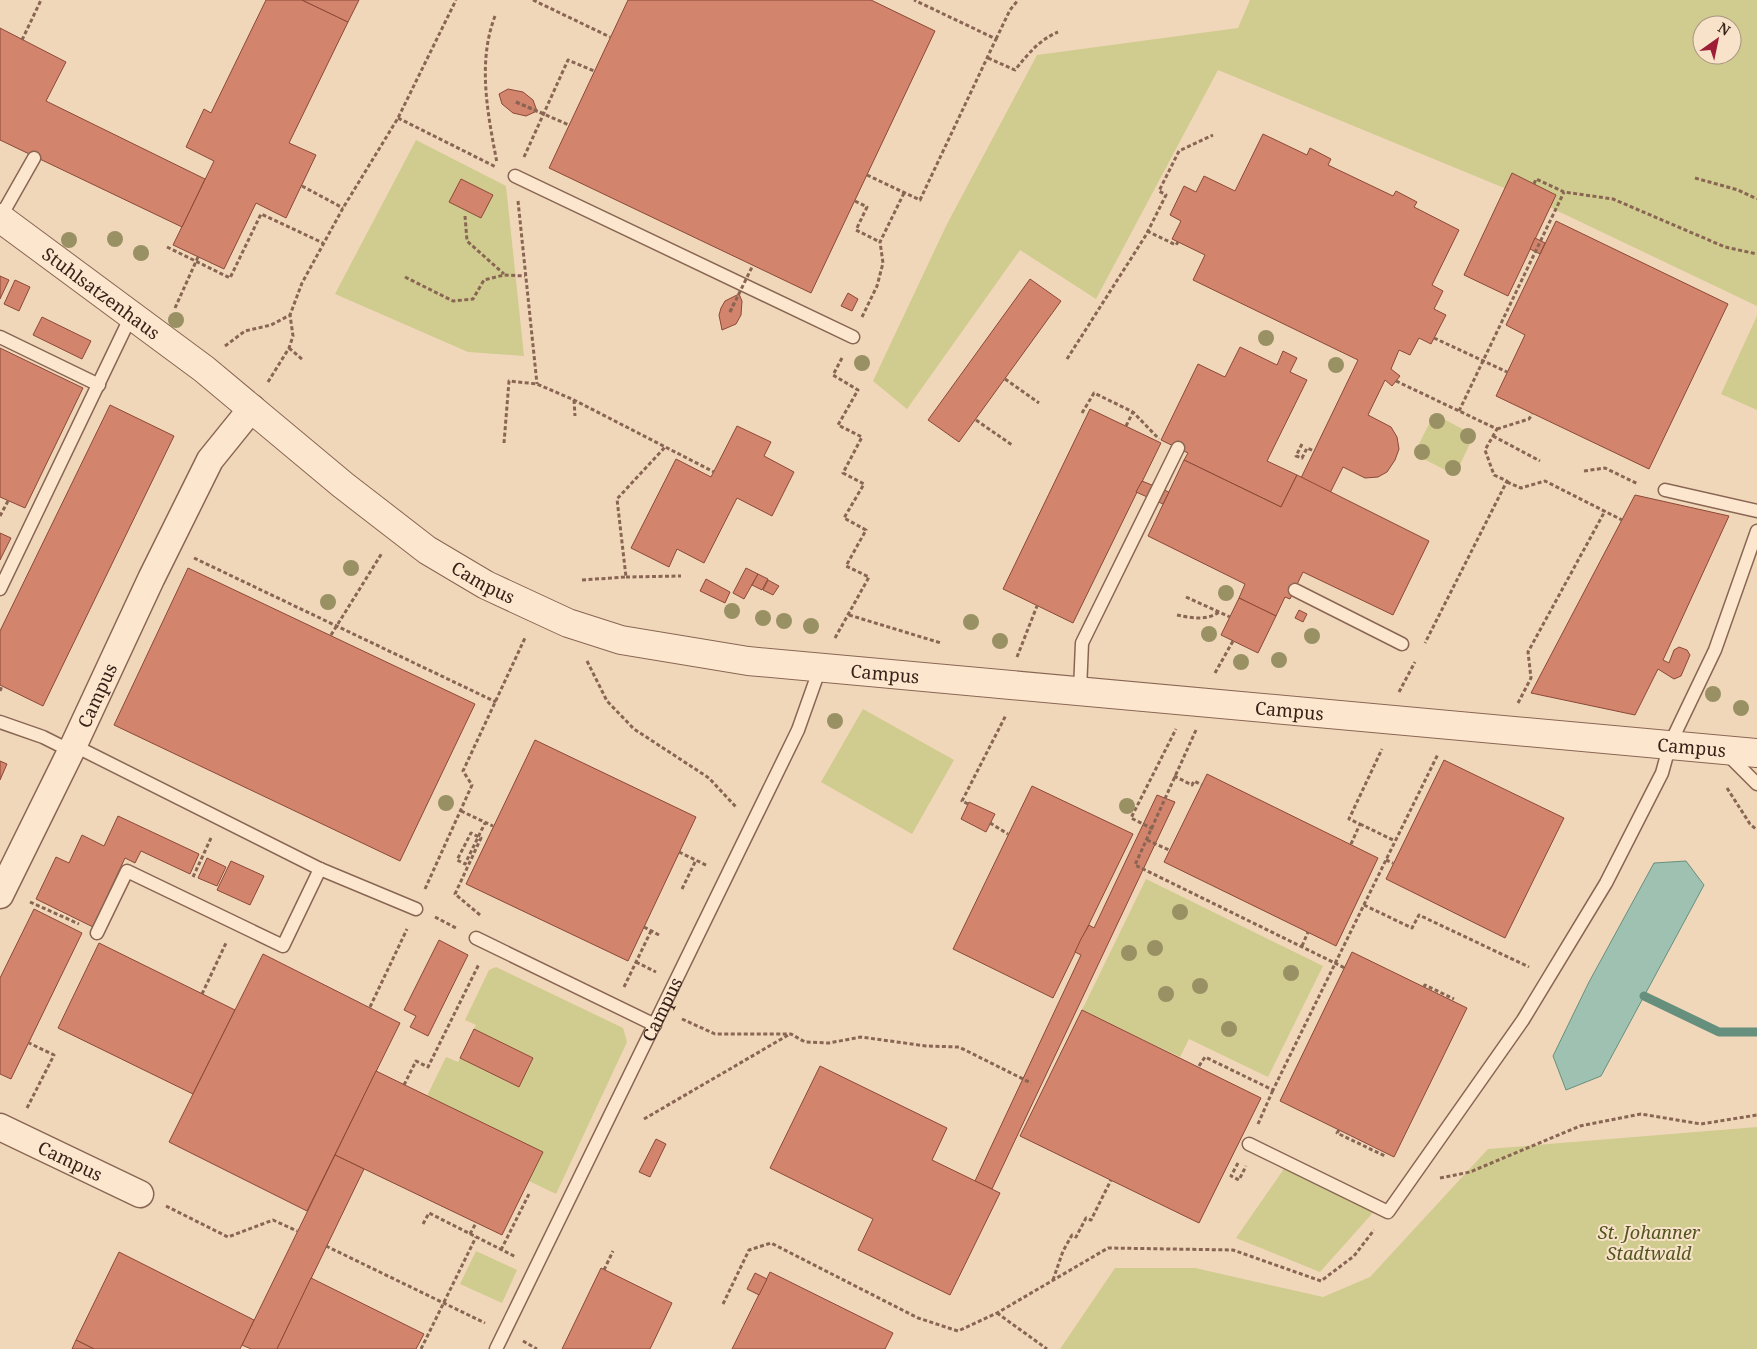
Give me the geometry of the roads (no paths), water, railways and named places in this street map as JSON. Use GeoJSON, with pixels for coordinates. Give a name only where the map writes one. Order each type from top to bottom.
{"type":"FeatureCollection","features":[{"type":"Feature","properties":{"kind":"street","name":"Stuhlsatzenhaus"},"geometry":{"type":"LineString","coordinates":[[0,218],[204,369]]}},
{"type":"Feature","properties":{"kind":"street","name":"Campus"},"geometry":{"type":"LineString","coordinates":[[204,369],[426,550],[486,586],[568,624],[621,640],[693,653],[820,668],[1453,723],[1757,753]]}},
{"type":"Feature","properties":{"kind":"street","name":"Campus"},"geometry":{"type":"LineString","coordinates":[[0,895],[210,460],[252,408]]}},
{"type":"Feature","properties":{"kind":"street","name":"Campus"},"geometry":{"type":"LineString","coordinates":[[7,1130],[140,1194]]}},
{"type":"Feature","properties":{"kind":"lane"},"geometry":{"type":"LineString","coordinates":[[0,218],[34,158]]}},
{"type":"Feature","properties":{"kind":"lane"},"geometry":{"type":"LineString","coordinates":[[515,176],[853,337]]}},
{"type":"Feature","properties":{"kind":"lane"},"geometry":{"type":"LineString","coordinates":[[0,589],[132,314]]}},
{"type":"Feature","properties":{"kind":"lane"},"geometry":{"type":"LineString","coordinates":[[0,337],[99,385]]}},
{"type":"Feature","properties":{"kind":"lane"},"geometry":{"type":"LineString","coordinates":[[1080,690],[1082,643],[1176,452]]}},
{"type":"Feature","properties":{"kind":"lane"},"geometry":{"type":"LineString","coordinates":[[1665,490],[1757,511]]}},
{"type":"Feature","properties":{"kind":"lane"},"geometry":{"type":"LineString","coordinates":[[1248,1144],[1388,1212],[1523,1020],[1606,883],[1662,773],[1670,744],[1715,650],[1757,531]]}},
{"type":"Feature","properties":{"kind":"lane"},"geometry":{"type":"LineString","coordinates":[[1295,590],[1402,644]]}},
{"type":"Feature","properties":{"kind":"lane","name":"Campus"},"geometry":{"type":"LineString","coordinates":[[496,1349],[804,718],[820,668]]}},
{"type":"Feature","properties":{"kind":"lane"},"geometry":{"type":"LineString","coordinates":[[0,722],[72,748]]}},
{"type":"Feature","properties":{"kind":"lane","name":"Campus"},"geometry":{"type":"LineString","coordinates":[[72,748],[320,869],[416,908]]}},
{"type":"Feature","properties":{"kind":"lane"},"geometry":{"type":"LineString","coordinates":[[1723,750],[1757,784]]}},
{"type":"Feature","properties":{"kind":"lane"},"geometry":{"type":"LineString","coordinates":[[97,933],[126,871],[283,946],[320,869]]}},
{"type":"Feature","properties":{"kind":"lane"},"geometry":{"type":"LineString","coordinates":[[476,938],[655,1025]]}},
{"type":"Feature","properties":{"kind":"waterway"},"geometry":{"type":"LineString","coordinates":[[1644,996],[1719,1032],[1757,1032]]}},
{"type":"Feature","properties":{"kind":"park label","name":"St. Johanner Stadtwald"},"geometry":{"type":"Point","coordinates":[1649,1242]}}]}
